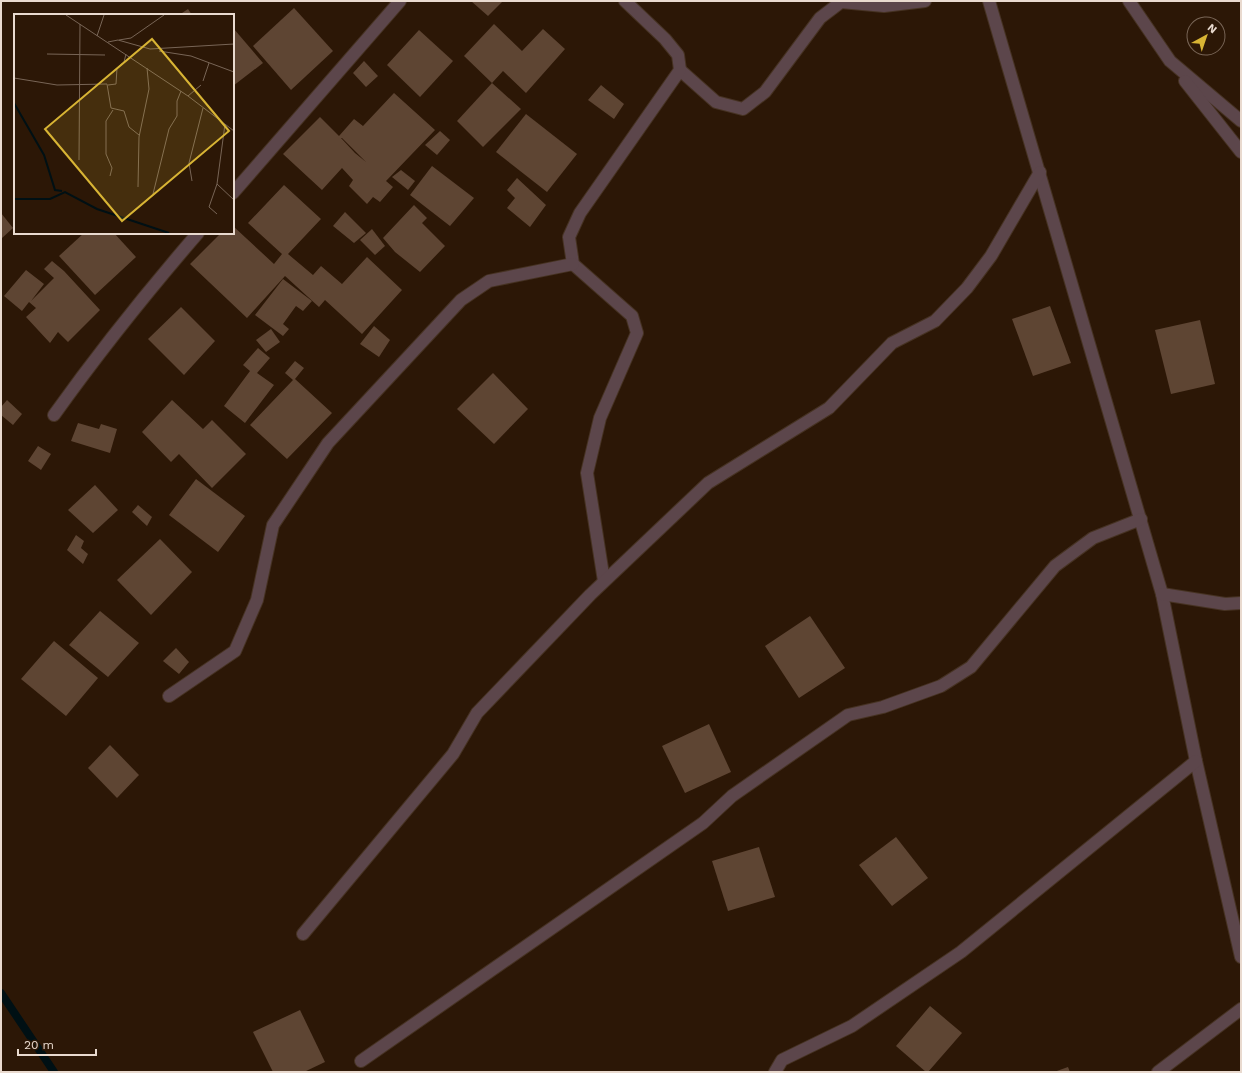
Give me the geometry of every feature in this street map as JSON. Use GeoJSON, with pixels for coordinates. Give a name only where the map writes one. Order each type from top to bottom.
{"type":"FeatureCollection","features":[{"type":"Feature","properties":{"kind":"street"},"geometry":{"type":"LineString","coordinates":[[234,192],[400,1]]}},
{"type":"Feature","properties":{"kind":"street"},"geometry":{"type":"LineString","coordinates":[[625,1],[665,39],[678,54],[680,70],[716,102],[743,109],[765,92],[820,18],[841,2],[884,6],[925,1]]}},
{"type":"Feature","properties":{"kind":"street"},"geometry":{"type":"LineString","coordinates":[[989,1],[1162,594],[1196,761],[1241,957]]}},
{"type":"Feature","properties":{"kind":"street"},"geometry":{"type":"LineString","coordinates":[[1129,1],[1170,61],[1241,152]]}},
{"type":"Feature","properties":{"kind":"street"},"geometry":{"type":"LineString","coordinates":[[1170,61],[1241,121]]}},
{"type":"Feature","properties":{"kind":"street"},"geometry":{"type":"LineString","coordinates":[[604,581],[587,473],[600,418],[637,333],[632,316],[573,264],[569,237],[580,213],[680,70]]}},
{"type":"Feature","properties":{"kind":"street"},"geometry":{"type":"LineString","coordinates":[[303,934],[453,754],[477,713],[604,581],[708,483],[829,408],[892,343],[935,321],[967,288],[991,256],[1040,172]]}},
{"type":"Feature","properties":{"kind":"street"},"geometry":{"type":"LineString","coordinates":[[54,415],[151,287],[197,234]]}},
{"type":"Feature","properties":{"kind":"street"},"geometry":{"type":"LineString","coordinates":[[169,696],[235,651],[257,600],[273,525],[328,443],[461,300],[489,281],[573,264]]}},
{"type":"Feature","properties":{"kind":"street"},"geometry":{"type":"LineString","coordinates":[[361,1061],[703,823],[732,796],[848,715],[883,707],[941,686],[971,667],[1055,566],[1093,538],[1141,519]]}},
{"type":"Feature","properties":{"kind":"street"},"geometry":{"type":"LineString","coordinates":[[1162,594],[1226,604],[1241,602]]}},
{"type":"Feature","properties":{"kind":"street"},"geometry":{"type":"LineString","coordinates":[[775,1072],[782,1060],[852,1026],[961,952],[1196,761]]}},
{"type":"Feature","properties":{"kind":"street"},"geometry":{"type":"LineString","coordinates":[[1158,1072],[1241,1009]]}},
{"type":"Feature","properties":{"kind":"building"},"geometry":{"type":"Polygon","coordinates":[[[471,1],[503,1],[488,16],[471,1]]]}},
{"type":"Feature","properties":{"kind":"building"},"geometry":{"type":"Polygon","coordinates":[[[294,8],[333,51],[291,90],[253,46],[294,8]]]}},
{"type":"Feature","properties":{"kind":"building"},"geometry":{"type":"Polygon","coordinates":[[[188,9],[191,14],[180,14],[188,9]]]}},
{"type":"Feature","properties":{"kind":"building"},"geometry":{"type":"Polygon","coordinates":[[[494,24],[522,51],[543,29],[565,49],[526,93],[503,71],[492,83],[464,56],[494,24]]]}},
{"type":"Feature","properties":{"kind":"building"},"geometry":{"type":"Polygon","coordinates":[[[234,29],[263,63],[234,85],[234,29]]]}},
{"type":"Feature","properties":{"kind":"building"},"geometry":{"type":"Polygon","coordinates":[[[419,30],[453,61],[420,97],[387,65],[419,30]]]}},
{"type":"Feature","properties":{"kind":"building"},"geometry":{"type":"Polygon","coordinates":[[[364,61],[378,76],[366,87],[353,73],[364,61]]]}},
{"type":"Feature","properties":{"kind":"building"},"geometry":{"type":"Polygon","coordinates":[[[492,83],[521,109],[483,147],[457,121],[492,83]]]}},
{"type":"Feature","properties":{"kind":"building"},"geometry":{"type":"Polygon","coordinates":[[[601,85],[624,104],[614,119],[588,100],[601,85]]]}},
{"type":"Feature","properties":{"kind":"building"},"geometry":{"type":"Polygon","coordinates":[[[394,93],[435,130],[386,181],[393,187],[380,202],[373,197],[367,204],[349,186],[353,180],[342,168],[322,190],[283,154],[320,117],[339,136],[354,119],[363,126],[394,93]],[[342,138],[355,153],[366,162],[342,138]]]}},
{"type":"Feature","properties":{"kind":"building"},"geometry":{"type":"Polygon","coordinates":[[[526,114],[577,154],[547,192],[496,152],[526,114]]]}},
{"type":"Feature","properties":{"kind":"building"},"geometry":{"type":"Polygon","coordinates":[[[440,131],[450,140],[437,155],[425,145],[440,131]]]}},
{"type":"Feature","properties":{"kind":"building"},"geometry":{"type":"Polygon","coordinates":[[[432,166],[474,198],[450,226],[410,195],[432,166]]]}},
{"type":"Feature","properties":{"kind":"building"},"geometry":{"type":"Polygon","coordinates":[[[401,170],[415,181],[408,190],[392,177],[401,170]]]}},
{"type":"Feature","properties":{"kind":"building"},"geometry":{"type":"Polygon","coordinates":[[[517,178],[546,205],[530,227],[507,208],[515,198],[507,190],[517,178]]]}},
{"type":"Feature","properties":{"kind":"building"},"geometry":{"type":"Polygon","coordinates":[[[284,185],[321,219],[288,254],[313,275],[321,266],[342,284],[367,257],[402,290],[362,334],[325,300],[319,307],[285,276],[247,318],[190,264],[220,234],[234,234],[234,227],[274,264],[282,254],[248,223],[284,185]]]}},
{"type":"Feature","properties":{"kind":"building"},"geometry":{"type":"Polygon","coordinates":[[[414,205],[427,218],[422,223],[445,246],[420,272],[395,252],[383,238],[414,205]]]}},
{"type":"Feature","properties":{"kind":"building"},"geometry":{"type":"Polygon","coordinates":[[[345,212],[366,233],[354,243],[333,226],[345,212]]]}},
{"type":"Feature","properties":{"kind":"building"},"geometry":{"type":"Polygon","coordinates":[[[1,213],[13,228],[1,239],[1,213]]]}},
{"type":"Feature","properties":{"kind":"building"},"geometry":{"type":"Polygon","coordinates":[[[372,229],[385,246],[375,255],[360,240],[372,229]]]}},
{"type":"Feature","properties":{"kind":"building"},"geometry":{"type":"Polygon","coordinates":[[[83,234],[115,234],[136,257],[95,295],[59,256],[83,234]]]}},
{"type":"Feature","properties":{"kind":"building"},"geometry":{"type":"Polygon","coordinates":[[[52,261],[64,271],[100,310],[68,342],[58,332],[50,343],[26,317],[36,308],[29,302],[22,311],[4,296],[26,270],[44,284],[31,301],[54,278],[44,269],[52,261]]]}},
{"type":"Feature","properties":{"kind":"building"},"geometry":{"type":"Polygon","coordinates":[[[283,279],[312,301],[303,311],[296,306],[283,324],[289,329],[283,336],[255,315],[283,279]]]}},
{"type":"Feature","properties":{"kind":"building"},"geometry":{"type":"Polygon","coordinates":[[[1050,306],[1071,363],[1033,376],[1012,319],[1050,306]]]}},
{"type":"Feature","properties":{"kind":"building"},"geometry":{"type":"Polygon","coordinates":[[[181,307],[215,341],[184,375],[148,339],[181,307]]]}},
{"type":"Feature","properties":{"kind":"building"},"geometry":{"type":"Polygon","coordinates":[[[1200,320],[1215,384],[1171,394],[1155,330],[1200,320]]]}},
{"type":"Feature","properties":{"kind":"building"},"geometry":{"type":"Polygon","coordinates":[[[374,326],[390,340],[379,357],[360,344],[374,326]]]}},
{"type":"Feature","properties":{"kind":"building"},"geometry":{"type":"Polygon","coordinates":[[[271,329],[280,342],[266,352],[256,340],[271,329]]]}},
{"type":"Feature","properties":{"kind":"building"},"geometry":{"type":"Polygon","coordinates":[[[258,348],[270,358],[257,373],[274,385],[245,423],[224,406],[250,371],[243,365],[258,348]]]}},
{"type":"Feature","properties":{"kind":"building"},"geometry":{"type":"Polygon","coordinates":[[[295,361],[304,368],[295,379],[332,413],[287,459],[250,425],[293,380],[285,373],[295,361]]]}},
{"type":"Feature","properties":{"kind":"building"},"geometry":{"type":"Polygon","coordinates":[[[493,373],[528,409],[494,444],[457,409],[493,373]]]}},
{"type":"Feature","properties":{"kind":"building"},"geometry":{"type":"Polygon","coordinates":[[[7,400],[22,414],[13,425],[1,415],[1,407],[7,400]]]}},
{"type":"Feature","properties":{"kind":"building"},"geometry":{"type":"Polygon","coordinates":[[[172,400],[203,429],[212,420],[246,454],[212,488],[179,454],[171,462],[142,432],[172,400]]]}},
{"type":"Feature","properties":{"kind":"building"},"geometry":{"type":"Polygon","coordinates":[[[78,423],[99,429],[101,424],[117,429],[110,453],[71,441],[78,423]]]}},
{"type":"Feature","properties":{"kind":"building"},"geometry":{"type":"Polygon","coordinates":[[[38,446],[51,454],[41,470],[28,461],[38,446]]]}},
{"type":"Feature","properties":{"kind":"building"},"geometry":{"type":"Polygon","coordinates":[[[196,479],[245,516],[218,552],[169,515],[196,479]]]}},
{"type":"Feature","properties":{"kind":"building"},"geometry":{"type":"Polygon","coordinates":[[[95,485],[118,510],[93,533],[68,510],[95,485]]]}},
{"type":"Feature","properties":{"kind":"building"},"geometry":{"type":"Polygon","coordinates":[[[138,505],[152,517],[147,526],[132,512],[138,505]]]}},
{"type":"Feature","properties":{"kind":"building"},"geometry":{"type":"Polygon","coordinates":[[[76,535],[84,541],[81,548],[88,554],[83,564],[67,550],[76,535]]]}},
{"type":"Feature","properties":{"kind":"building"},"geometry":{"type":"Polygon","coordinates":[[[160,539],[192,572],[151,615],[117,580],[160,539]]]}},
{"type":"Feature","properties":{"kind":"building"},"geometry":{"type":"Polygon","coordinates":[[[100,611],[139,643],[108,677],[69,645],[100,611]]]}},
{"type":"Feature","properties":{"kind":"building"},"geometry":{"type":"Polygon","coordinates":[[[810,616],[845,668],[799,698],[765,646],[810,616]]]}},
{"type":"Feature","properties":{"kind":"building"},"geometry":{"type":"Polygon","coordinates":[[[54,641],[98,678],[66,716],[21,679],[54,641]]]}},
{"type":"Feature","properties":{"kind":"building"},"geometry":{"type":"Polygon","coordinates":[[[176,648],[189,662],[179,674],[163,661],[176,648]]]}},
{"type":"Feature","properties":{"kind":"building"},"geometry":{"type":"Polygon","coordinates":[[[709,724],[731,772],[685,793],[662,746],[709,724]]]}},
{"type":"Feature","properties":{"kind":"building"},"geometry":{"type":"Polygon","coordinates":[[[110,745],[139,775],[117,798],[88,768],[110,745]]]}},
{"type":"Feature","properties":{"kind":"building"},"geometry":{"type":"Polygon","coordinates":[[[896,837],[928,878],[892,906],[859,865],[896,837]]]}},
{"type":"Feature","properties":{"kind":"building"},"geometry":{"type":"Polygon","coordinates":[[[759,847],[775,897],[728,911],[712,861],[759,847]]]}},
{"type":"Feature","properties":{"kind":"building"},"geometry":{"type":"Polygon","coordinates":[[[930,1006],[962,1033],[928,1072],[926,1072],[896,1046],[930,1006]]]}},
{"type":"Feature","properties":{"kind":"building"},"geometry":{"type":"Polygon","coordinates":[[[300,1010],[325,1062],[304,1072],[273,1072],[253,1032],[300,1010]]]}},
{"type":"Feature","properties":{"kind":"building"},"geometry":{"type":"Polygon","coordinates":[[[1068,1067],[1070,1072],[1054,1072],[1068,1067]]]}},
{"type":"Feature","properties":{"kind":"waterway"},"geometry":{"type":"LineString","coordinates":[[1,993],[54,1072]]}}]}
